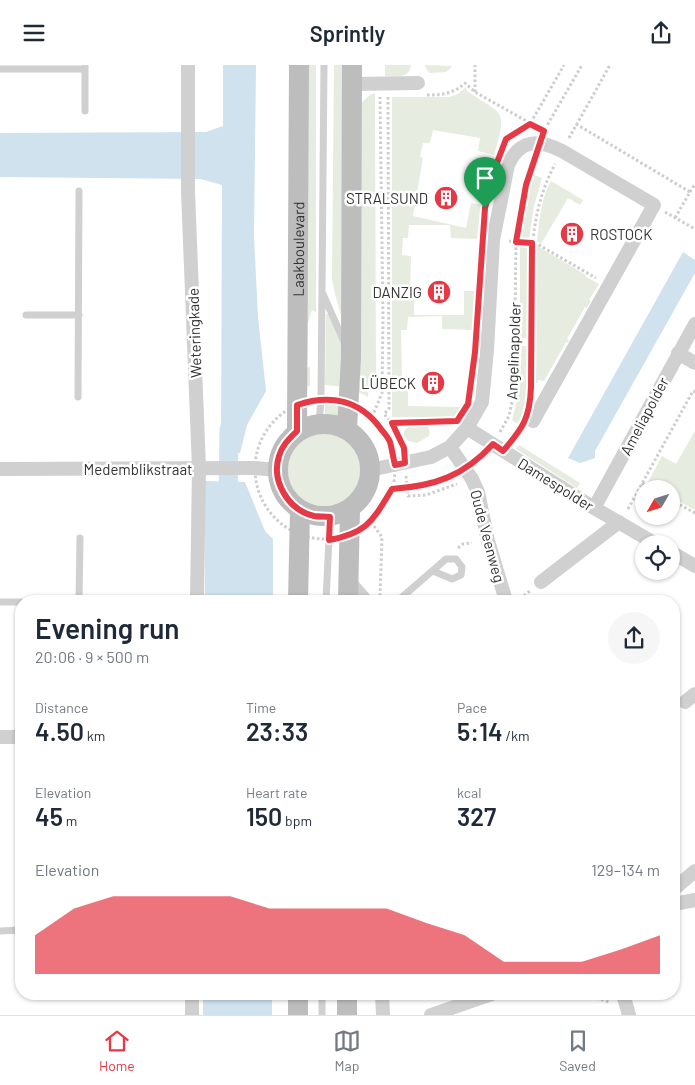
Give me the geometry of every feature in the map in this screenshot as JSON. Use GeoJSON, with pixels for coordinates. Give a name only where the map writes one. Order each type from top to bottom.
{"type":"FeatureCollection","features":[{"type":"Feature","properties":{"kind":"main road","name":"Laakboulevard"},"geometry":{"type":"LineString","coordinates":[[297,431],[299,65]]}},
{"type":"Feature","properties":{"kind":"main road","name":"Laakboulevard"},"geometry":{"type":"LineString","coordinates":[[347,429],[351,358],[352,75]]}},
{"type":"Feature","properties":{"kind":"main road"},"geometry":{"type":"LineString","coordinates":[[319,423],[333,424],[347,429],[360,440],[367,454],[370,470],[368,485],[361,498],[350,509],[330,517],[314,516],[300,510],[288,500],[280,486],[277,471],[279,455],[286,442],[297,431],[319,423]]}},
{"type":"Feature","properties":{"kind":"main road"},"geometry":{"type":"LineString","coordinates":[[348,595],[350,509]]}},
{"type":"Feature","properties":{"kind":"main road"},"geometry":{"type":"LineString","coordinates":[[299,595],[300,510]]}},
{"type":"Feature","properties":{"kind":"main road"},"geometry":{"type":"LineString","coordinates":[[298,1000],[298,1015]]}},
{"type":"Feature","properties":{"kind":"main road"},"geometry":{"type":"LineString","coordinates":[[347,1000],[347,1015]]}},
{"type":"Feature","properties":{"kind":"street","name":"Weteringkade"},"geometry":{"type":"LineString","coordinates":[[188,65],[188,192],[199,469],[196,595]]}},
{"type":"Feature","properties":{"kind":"street","name":"Laakboulevard"},"geometry":{"type":"LineString","coordinates":[[352,75],[384,89],[418,89]]}},
{"type":"Feature","properties":{"kind":"street"},"geometry":{"type":"LineString","coordinates":[[542,137],[551,146],[564,146],[654,205]]}},
{"type":"Feature","properties":{"kind":"street","name":"Angelinapolder"},"geometry":{"type":"LineString","coordinates":[[370,470],[431,457],[450,447],[462,425],[482,402],[493,240],[508,165],[512,157],[522,147],[542,137]]}},
{"type":"Feature","properties":{"kind":"street","name":"Angelinapolder"},"geometry":{"type":"LineString","coordinates":[[529,420],[654,205]]}},
{"type":"Feature","properties":{"kind":"street","name":"Ameliapolder"},"geometry":{"type":"LineString","coordinates":[[594,508],[695,324]]}},
{"type":"Feature","properties":{"kind":"street"},"geometry":{"type":"LineString","coordinates":[[678,353],[695,363]]}},
{"type":"Feature","properties":{"kind":"street","name":"Damespolder"},"geometry":{"type":"LineString","coordinates":[[462,425],[640,535]]}},
{"type":"Feature","properties":{"kind":"street","name":"Oude Veenweg"},"geometry":{"type":"LineString","coordinates":[[450,447],[469,475],[481,504],[488,541],[504,595]]}},
{"type":"Feature","properties":{"kind":"street","name":"Medemblikstraat"},"geometry":{"type":"LineString","coordinates":[[0,469],[249,468],[277,471]]}},
{"type":"Feature","properties":{"kind":"street"},"geometry":{"type":"LineString","coordinates":[[541,582],[619,523]]}},
{"type":"Feature","properties":{"kind":"street"},"geometry":{"type":"LineString","coordinates":[[680,558],[695,566]]}},
{"type":"Feature","properties":{"kind":"street"},"geometry":{"type":"LineString","coordinates":[[348,580],[361,595]]}},
{"type":"Feature","properties":{"kind":"street"},"geometry":{"type":"LineString","coordinates":[[0,737],[15,737]]}},
{"type":"Feature","properties":{"kind":"street"},"geometry":{"type":"LineString","coordinates":[[680,884],[695,871]]}},
{"type":"Feature","properties":{"kind":"street"},"geometry":{"type":"LineString","coordinates":[[680,903],[695,900]]}},
{"type":"Feature","properties":{"kind":"street"},"geometry":{"type":"LineString","coordinates":[[192,1000],[192,1015]]}},
{"type":"Feature","properties":{"kind":"street"},"geometry":{"type":"LineString","coordinates":[[382,1000],[383,1015]]}},
{"type":"Feature","properties":{"kind":"street"},"geometry":{"type":"LineString","coordinates":[[431,1015],[475,1000]]}},
{"type":"Feature","properties":{"kind":"lane","name":"Laakboulevard"},"geometry":{"type":"LineString","coordinates":[[319,423],[321,399],[324,65]]}},
{"type":"Feature","properties":{"kind":"lane"},"geometry":{"type":"LineString","coordinates":[[0,69],[85,67],[85,111]]}},
{"type":"Feature","properties":{"kind":"lane"},"geometry":{"type":"LineString","coordinates":[[78,397],[79,191]]}},
{"type":"Feature","properties":{"kind":"lane","name":"Laakboulevard"},"geometry":{"type":"LineString","coordinates":[[321,290],[351,358]]}},
{"type":"Feature","properties":{"kind":"lane"},"geometry":{"type":"LineString","coordinates":[[26,315],[79,315]]}},
{"type":"Feature","properties":{"kind":"lane"},"geometry":{"type":"LineString","coordinates":[[326,595],[330,517]]}},
{"type":"Feature","properties":{"kind":"lane"},"geometry":{"type":"LineString","coordinates":[[79,595],[80,538]]}},
{"type":"Feature","properties":{"kind":"lane"},"geometry":{"type":"LineString","coordinates":[[405,595],[432,571],[446,559],[456,559],[462,567],[461,575],[452,579],[432,571]]}},
{"type":"Feature","properties":{"kind":"lane"},"geometry":{"type":"LineString","coordinates":[[0,602],[15,602]]}},
{"type":"Feature","properties":{"kind":"lane"},"geometry":{"type":"LineString","coordinates":[[0,931],[15,930]]}},
{"type":"Feature","properties":{"kind":"lane"},"geometry":{"type":"LineString","coordinates":[[322,1000],[322,1015]]}},
{"type":"Feature","properties":{"kind":"path"},"geometry":{"type":"LineString","coordinates":[[475,92],[476,65]]}},
{"type":"Feature","properties":{"kind":"path"},"geometry":{"type":"LineString","coordinates":[[517,133],[530,124],[564,65]]}},
{"type":"Feature","properties":{"kind":"path","name":"Angelinapolder"},"geometry":{"type":"LineString","coordinates":[[498,447],[509,416],[514,392],[516,242],[526,185],[542,137],[582,65]]}},
{"type":"Feature","properties":{"kind":"path"},"geometry":{"type":"LineString","coordinates":[[531,394],[532,243],[538,207],[544,185],[610,65]]}},
{"type":"Feature","properties":{"kind":"path"},"geometry":{"type":"LineString","coordinates":[[418,89],[443,95],[457,91],[465,83],[475,92],[530,124],[542,137],[564,146]]}},
{"type":"Feature","properties":{"kind":"path"},"geometry":{"type":"LineString","coordinates":[[372,417],[382,393],[383,319],[379,107],[384,89]]}},
{"type":"Feature","properties":{"kind":"path"},"geometry":{"type":"LineString","coordinates":[[384,89],[389,409],[384,414],[392,423],[404,448],[400,464],[392,489],[371,522],[349,535],[329,540],[299,535],[284,527],[268,511],[249,468],[269,426],[285,411],[297,405],[321,399],[349,403],[372,417],[389,440],[400,464],[408,496],[426,495],[469,475]]}},
{"type":"Feature","properties":{"kind":"path"},"geometry":{"type":"LineString","coordinates":[[576,124],[690,192]]}},
{"type":"Feature","properties":{"kind":"path"},"geometry":{"type":"LineString","coordinates":[[675,218],[695,184]]}},
{"type":"Feature","properties":{"kind":"path"},"geometry":{"type":"LineString","coordinates":[[654,205],[695,229]]}},
{"type":"Feature","properties":{"kind":"path"},"geometry":{"type":"LineString","coordinates":[[493,240],[537,243],[609,285]]}},
{"type":"Feature","properties":{"kind":"path"},"geometry":{"type":"LineString","coordinates":[[644,480],[693,391],[695,392]]}},
{"type":"Feature","properties":{"kind":"path"},"geometry":{"type":"LineString","coordinates":[[498,447],[529,420]]}},
{"type":"Feature","properties":{"kind":"path"},"geometry":{"type":"LineString","coordinates":[[392,423],[462,425]]}},
{"type":"Feature","properties":{"kind":"path"},"geometry":{"type":"LineString","coordinates":[[392,489],[426,485],[469,475]]}},
{"type":"Feature","properties":{"kind":"path"},"geometry":{"type":"LineString","coordinates":[[628,509],[635,496]]}},
{"type":"Feature","properties":{"kind":"path"},"geometry":{"type":"LineString","coordinates":[[680,505],[695,513]]}},
{"type":"Feature","properties":{"kind":"path"},"geometry":{"type":"LineString","coordinates":[[371,522],[382,537],[380,595]]}},
{"type":"Feature","properties":{"kind":"path"},"geometry":{"type":"LineString","coordinates":[[446,559],[463,544],[488,541]]}},
{"type":"Feature","properties":{"kind":"path"},"geometry":{"type":"LineString","coordinates":[[606,1000],[626,1005]]}},
{"type":"Feature","properties":{"kind":"shaded area"},"geometry":{"type":"Polygon","coordinates":[[[304,65],[316,65],[316,312],[312,310],[308,323],[307,368],[310,367],[310,386],[304,387],[304,65]]]}},
{"type":"Feature","properties":{"kind":"shaded area"},"geometry":{"type":"Polygon","coordinates":[[[334,65],[345,65],[342,319],[332,279],[334,65]]]}},
{"type":"Feature","properties":{"kind":"shaded area"},"geometry":{"type":"Polygon","coordinates":[[[385,65],[411,65],[408,73],[405,75],[385,76],[385,65]]]}},
{"type":"Feature","properties":{"kind":"shaded area"},"geometry":{"type":"Polygon","coordinates":[[[425,65],[451,66],[451,68],[446,72],[430,73],[425,65]]]}},
{"type":"Feature","properties":{"kind":"shaded area"},"geometry":{"type":"Polygon","coordinates":[[[466,87],[467,91],[499,114],[501,128],[494,155],[478,151],[480,138],[433,130],[430,143],[423,143],[420,157],[423,158],[413,216],[466,228],[471,203],[481,205],[477,239],[451,238],[450,225],[409,225],[408,238],[403,238],[402,255],[411,256],[410,292],[414,292],[414,315],[464,315],[464,291],[474,291],[472,330],[442,329],[442,316],[408,317],[407,330],[401,330],[402,383],[408,383],[408,406],[462,407],[455,417],[392,417],[392,97],[449,97],[458,94],[466,87]]]}},
{"type":"Feature","properties":{"kind":"shaded area"},"geometry":{"type":"Polygon","coordinates":[[[375,93],[376,381],[369,381],[368,397],[355,390],[359,105],[375,93]]]}},
{"type":"Feature","properties":{"kind":"shaded area"},"geometry":{"type":"Polygon","coordinates":[[[534,175],[542,178],[534,206],[529,239],[521,238],[526,206],[534,175]]]}},
{"type":"Feature","properties":{"kind":"shaded area"},"geometry":{"type":"Polygon","coordinates":[[[551,181],[583,200],[580,205],[568,198],[541,244],[537,241],[540,218],[545,195],[551,181]]]}},
{"type":"Feature","properties":{"kind":"shaded area"},"geometry":{"type":"Polygon","coordinates":[[[537,246],[599,284],[589,300],[591,301],[587,308],[585,307],[567,339],[569,341],[566,342],[544,381],[538,380],[538,383],[536,383],[537,246]]]}},
{"type":"Feature","properties":{"kind":"shaded area"},"geometry":{"type":"Polygon","coordinates":[[[520,247],[528,247],[528,338],[520,338],[520,247]]]}},
{"type":"Feature","properties":{"kind":"shaded area"},"geometry":{"type":"Polygon","coordinates":[[[326,314],[329,314],[342,346],[345,387],[325,385],[326,314]]]}},
{"type":"Feature","properties":{"kind":"shaded area"},"geometry":{"type":"Polygon","coordinates":[[[520,346],[527,346],[527,376],[526,396],[519,425],[512,420],[519,392],[520,346]]]}},
{"type":"Feature","properties":{"kind":"shaded area"},"geometry":{"type":"Polygon","coordinates":[[[325,403],[344,406],[338,418],[325,417],[325,403]]]}},
{"type":"Feature","properties":{"kind":"shaded area"},"geometry":{"type":"Polygon","coordinates":[[[409,426],[428,427],[429,436],[417,443],[408,441],[404,436],[404,431],[409,426]]]}},
{"type":"Feature","properties":{"kind":"shaded area"},"geometry":{"type":"Polygon","coordinates":[[[695,431],[695,510],[680,502],[680,480],[649,480],[662,456],[676,464],[695,431]]]}},
{"type":"Feature","properties":{"kind":"shaded area"},"geometry":{"type":"Polygon","coordinates":[[[331,434],[350,444],[358,456],[360,470],[358,484],[350,496],[338,504],[317,506],[298,496],[290,484],[288,463],[298,444],[310,436],[331,434]]]}},
{"type":"Feature","properties":{"kind":"shaded area"},"geometry":{"type":"Polygon","coordinates":[[[519,445],[580,483],[577,488],[516,449],[519,445]]]}},
{"type":"Feature","properties":{"kind":"water"},"geometry":{"type":"Polygon","coordinates":[[[223,65],[256,65],[254,236],[258,317],[266,391],[247,425],[240,453],[221,455],[222,185],[201,179],[0,177],[0,133],[206,132],[223,126],[223,65]]]}},
{"type":"Feature","properties":{"kind":"water"},"geometry":{"type":"Polygon","coordinates":[[[683,252],[695,260],[695,273],[595,451],[595,458],[580,463],[568,458],[683,252]]]}},
{"type":"Feature","properties":{"kind":"water"},"geometry":{"type":"Polygon","coordinates":[[[205,481],[245,482],[265,531],[273,539],[273,595],[205,595],[205,481]]]}},
{"type":"Feature","properties":{"kind":"water"},"geometry":{"type":"Polygon","coordinates":[[[203,1000],[272,1000],[272,1015],[203,1015],[203,1000]]]}},
{"type":"Feature","properties":{"kind":"waterway"},"geometry":{"type":"LineString","coordinates":[[228,506],[229,429]]}},
{"type":"Feature","properties":{"kind":"place","name":"STRALSUND"},"geometry":{"type":"Point","coordinates":[446,198]}},
{"type":"Feature","properties":{"kind":"place","name":"ROSTOCK"},"geometry":{"type":"Point","coordinates":[572,234]}},
{"type":"Feature","properties":{"kind":"place","name":"DANZIG"},"geometry":{"type":"Point","coordinates":[439,292]}},
{"type":"Feature","properties":{"kind":"place","name":"LÜBECK"},"geometry":{"type":"Point","coordinates":[433,383]}},
{"type":"Feature","properties":{"kind":"route"},"geometry":{"type":"LineString","coordinates":[[530,124],[544,131],[526,185],[516,242],[532,243],[531,394],[523,427],[503,451],[493,444],[482,457],[465,470],[450,478],[426,485],[392,489],[371,522],[364,528],[349,535],[329,540],[330,517],[314,516],[300,510],[288,500],[280,486],[277,471],[279,455],[286,442],[297,431],[297,405],[321,399],[349,403],[361,409],[372,417],[389,440],[395,465],[405,463],[404,448],[392,423],[457,421],[468,404],[475,352],[485,208],[495,168],[506,139],[530,124]]}}]}
